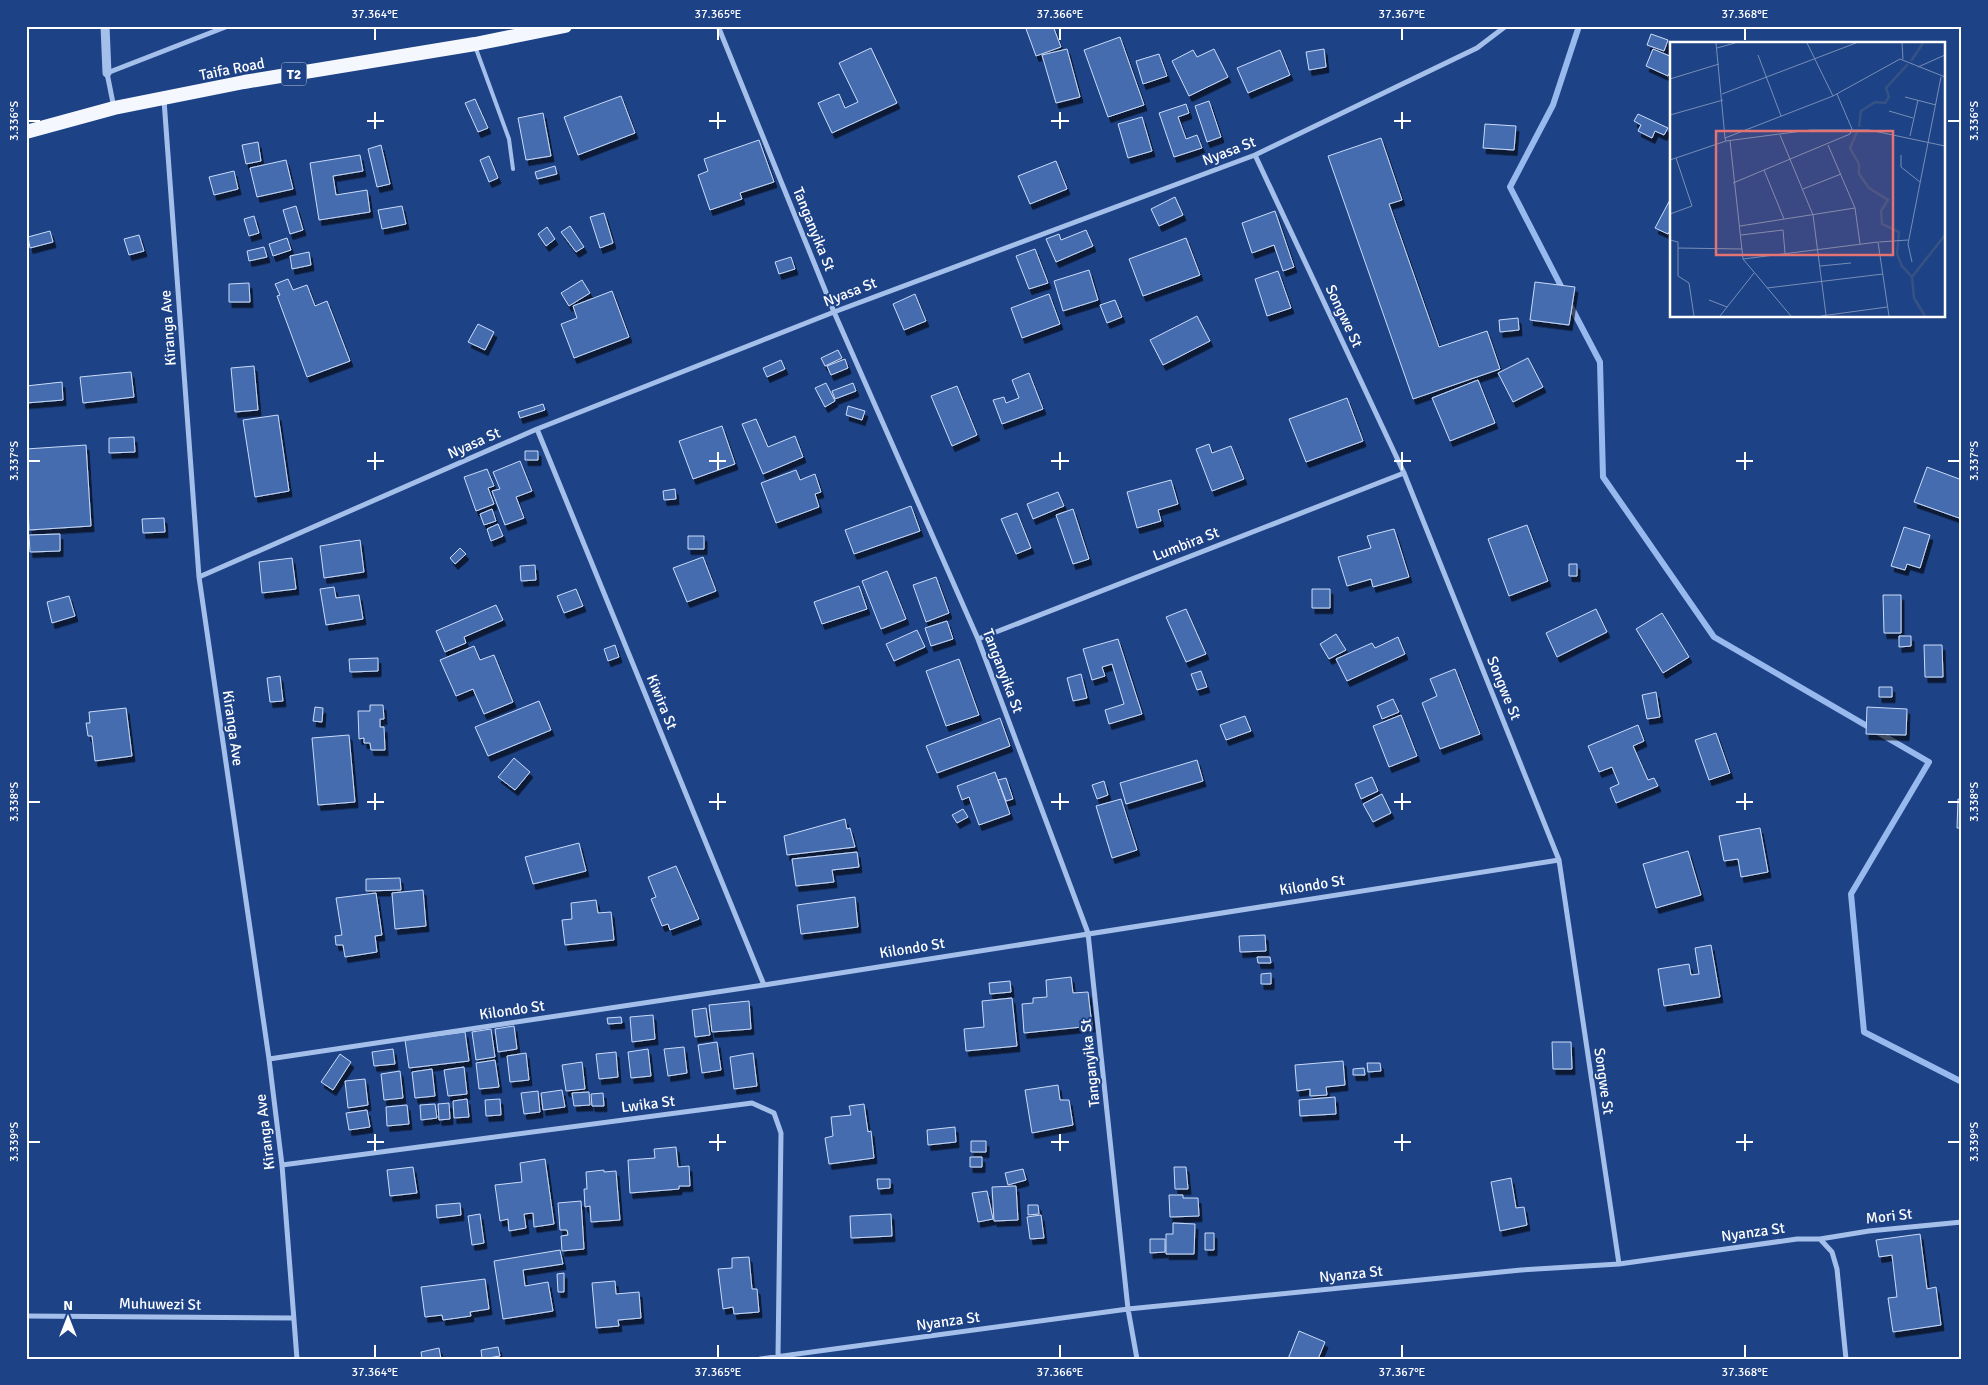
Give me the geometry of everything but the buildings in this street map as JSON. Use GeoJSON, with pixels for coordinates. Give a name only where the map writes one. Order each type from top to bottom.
{"type":"FeatureCollection","features":[{"type":"Feature","properties":{"kind":"highway","name":"Taifa Road"},"geometry":{"type":"LineString","coordinates":[[26,132],[114,108],[244,82],[475,44],[565,26]]}},
{"type":"Feature","properties":{"kind":"street"},"geometry":{"type":"LineString","coordinates":[[105,26],[107,73],[114,108]]}},
{"type":"Feature","properties":{"kind":"street"},"geometry":{"type":"LineString","coordinates":[[107,73],[228,26]]}},
{"type":"Feature","properties":{"kind":"street","name":"Tanganyika St"},"geometry":{"type":"LineString","coordinates":[[718,26],[834,312],[978,639],[1088,933],[1128,1309],[1138,1359]]}},
{"type":"Feature","properties":{"kind":"street","name":"Nyasa St"},"geometry":{"type":"LineString","coordinates":[[199,577],[537,430],[834,312],[1256,155],[1477,48],[1506,26]]}},
{"type":"Feature","properties":{"kind":"street","name":"Kiranga Ave"},"geometry":{"type":"LineString","coordinates":[[164,99],[199,577],[269,1058],[282,1165],[297,1359]]}},
{"type":"Feature","properties":{"kind":"street","name":"Songwe St"},"geometry":{"type":"LineString","coordinates":[[1256,155],[1404,473],[1559,860],[1619,1264]]}},
{"type":"Feature","properties":{"kind":"street","name":"Kiwira St"},"geometry":{"type":"LineString","coordinates":[[537,430],[764,985]]}},
{"type":"Feature","properties":{"kind":"street","name":"Lumbira St"},"geometry":{"type":"LineString","coordinates":[[978,639],[1404,473]]}},
{"type":"Feature","properties":{"kind":"street","name":"Kilondo St"},"geometry":{"type":"LineString","coordinates":[[269,1058],[764,985],[1559,860]]}},
{"type":"Feature","properties":{"kind":"street","name":"Lwika St"},"geometry":{"type":"LineString","coordinates":[[282,1165],[391,1149],[752,1103],[774,1113],[781,1133],[778,1356]]}},
{"type":"Feature","properties":{"kind":"street","name":"Mori St"},"geometry":{"type":"LineString","coordinates":[[1820,1239],[1869,1230],[1962,1222]]}},
{"type":"Feature","properties":{"kind":"street","name":"Nyanza St"},"geometry":{"type":"LineString","coordinates":[[760,1359],[1128,1309],[1522,1270],[1619,1264],[1797,1239],[1820,1239]]}},
{"type":"Feature","properties":{"kind":"street"},"geometry":{"type":"LineString","coordinates":[[1820,1239],[1832,1252],[1837,1269],[1846,1359]]}},
{"type":"Feature","properties":{"kind":"street","name":"Muhuwezi St"},"geometry":{"type":"LineString","coordinates":[[26,1316],[294,1318]]}},
{"type":"Feature","properties":{"kind":"lane"},"geometry":{"type":"LineString","coordinates":[[475,44],[509,139],[513,168]]}},
{"type":"Feature","properties":{"kind":"waterway"},"geometry":{"type":"LineString","coordinates":[[1564,292],[1510,187],[1553,105],[1579,26]]}},
{"type":"Feature","properties":{"kind":"waterway"},"geometry":{"type":"LineString","coordinates":[[1568,301],[1600,362],[1603,477],[1714,637],[1929,762],[1851,894],[1864,1032],[1962,1082]]}}]}
